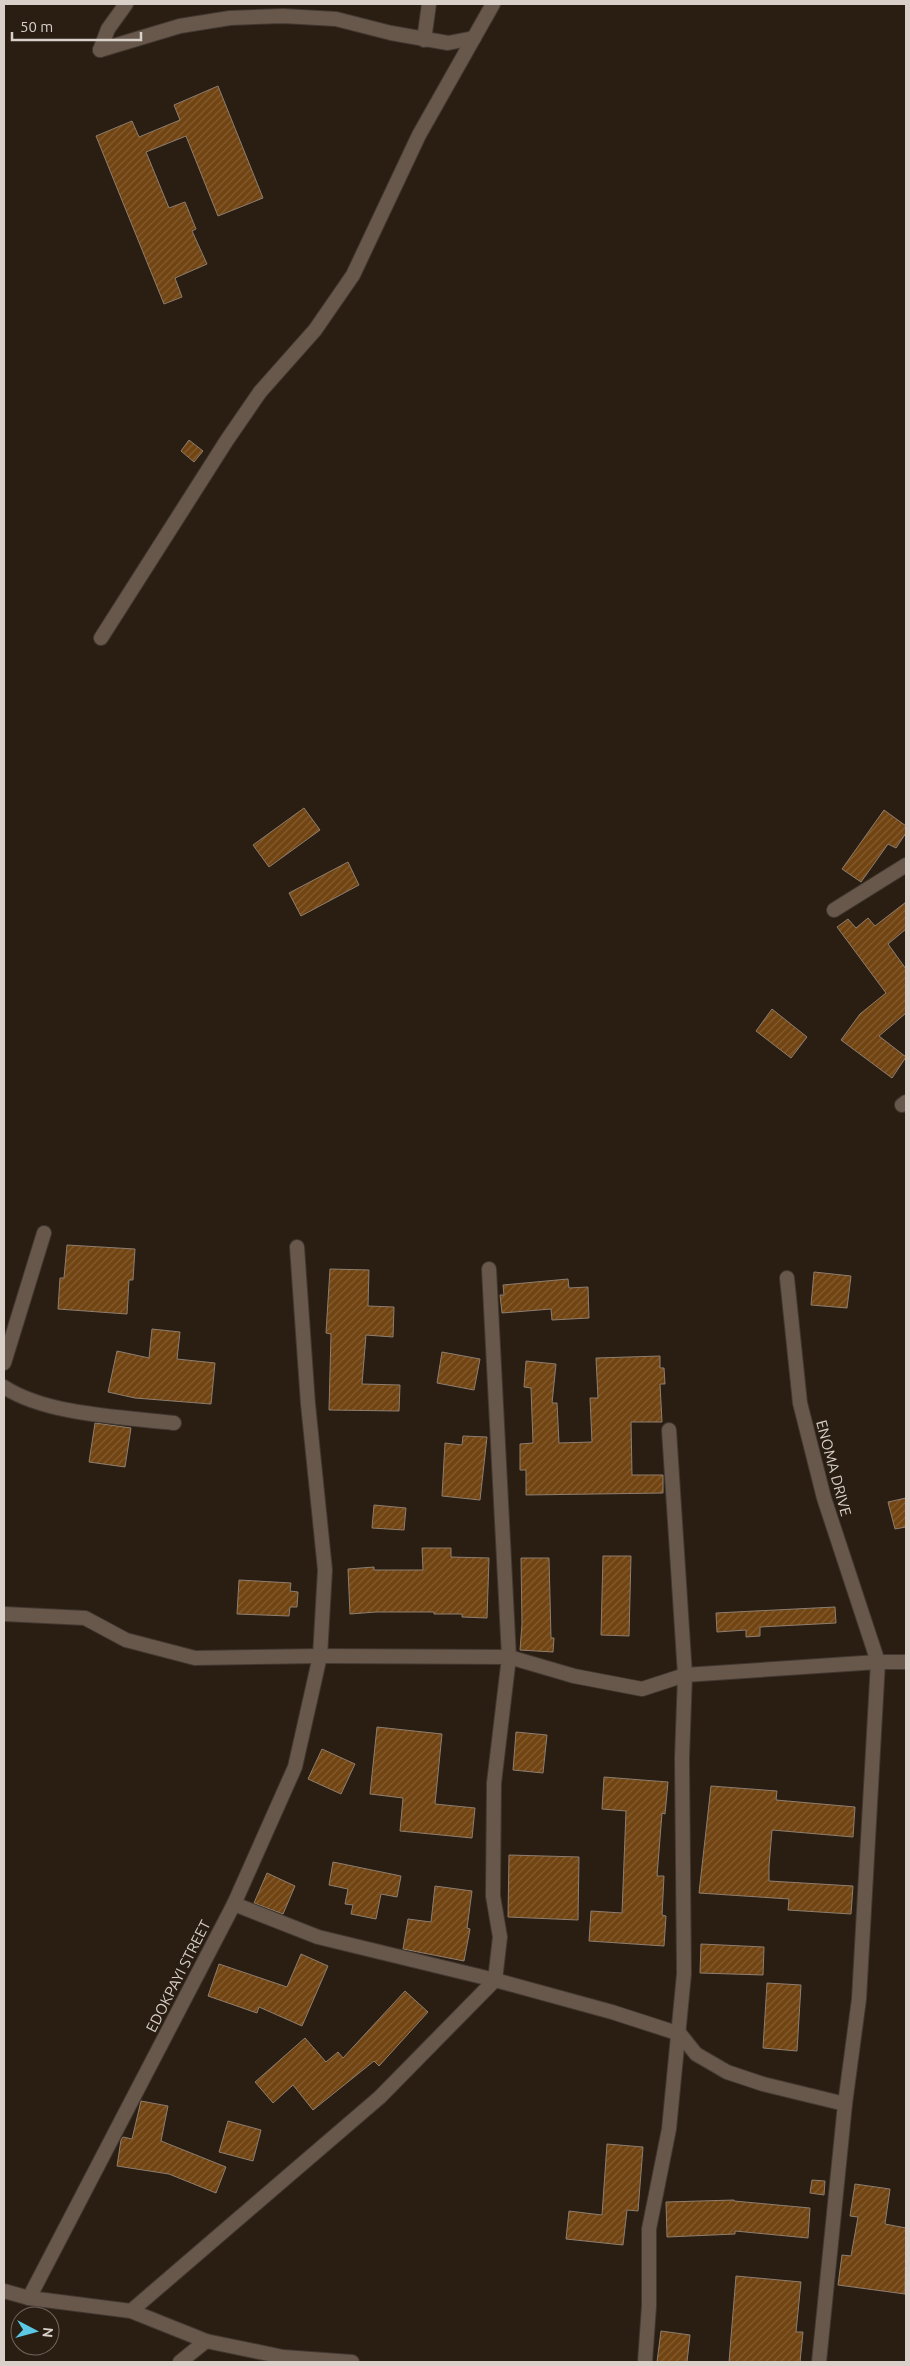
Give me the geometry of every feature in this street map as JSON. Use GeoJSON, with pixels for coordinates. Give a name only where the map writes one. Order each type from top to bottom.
{"type":"FeatureCollection","features":[{"type":"Feature","properties":{"kind":"street"},"geometry":{"type":"LineString","coordinates":[[126,4],[108,30],[100,50],[180,26],[230,18],[283,16],[336,19],[424,40],[448,43],[474,38]]}},
{"type":"Feature","properties":{"kind":"street"},"geometry":{"type":"LineString","coordinates":[[424,40],[429,4]]}},
{"type":"Feature","properties":{"kind":"street"},"geometry":{"type":"LineString","coordinates":[[101,638],[226,440],[260,392],[316,330],[353,275],[419,135],[493,4]]}},
{"type":"Feature","properties":{"kind":"street"},"geometry":{"type":"LineString","coordinates":[[834,910],[906,865]]}},
{"type":"Feature","properties":{"kind":"street"},"geometry":{"type":"LineString","coordinates":[[4,1364],[44,1233]]}},
{"type":"Feature","properties":{"kind":"street","name":"EDOKPAYI STREET"},"geometry":{"type":"LineString","coordinates":[[30,2298],[234,1904],[295,1767],[320,1656],[325,1570],[308,1404],[297,1247]]}},
{"type":"Feature","properties":{"kind":"street"},"geometry":{"type":"LineString","coordinates":[[131,2311],[380,2097],[495,1980],[500,1937],[493,1896],[494,1783],[509,1657],[489,1269]]}},
{"type":"Feature","properties":{"kind":"street","name":"ENOMA DRIVE"},"geometry":{"type":"LineString","coordinates":[[787,1278],[800,1403],[824,1498],[878,1662]]}},
{"type":"Feature","properties":{"kind":"street"},"geometry":{"type":"LineString","coordinates":[[4,1387],[20,1398],[86,1413],[174,1423]]}},
{"type":"Feature","properties":{"kind":"street"},"geometry":{"type":"LineString","coordinates":[[645,2362],[649,2306],[649,2229],[669,2130],[680,2034],[684,1974],[682,1758],[685,1675],[669,1430]]}},
{"type":"Feature","properties":{"kind":"street"},"geometry":{"type":"LineString","coordinates":[[4,1614],[85,1618],[126,1640],[195,1658],[320,1656],[509,1657],[574,1676],[642,1689],[685,1675],[878,1662],[906,1662]]}},
{"type":"Feature","properties":{"kind":"street"},"geometry":{"type":"LineString","coordinates":[[819,2362],[845,2104],[859,1999],[878,1662]]}},
{"type":"Feature","properties":{"kind":"street"},"geometry":{"type":"LineString","coordinates":[[234,1904],[318,1937],[495,1980],[612,2012],[680,2034],[696,2054],[727,2072],[763,2084],[845,2104]]}},
{"type":"Feature","properties":{"kind":"street"},"geometry":{"type":"LineString","coordinates":[[4,2291],[30,2298],[131,2311],[206,2341],[283,2360],[352,2362]]}},
{"type":"Feature","properties":{"kind":"street"},"geometry":{"type":"LineString","coordinates":[[180,2362],[206,2341]]}},
{"type":"Feature","properties":{"kind":"building"},"geometry":{"type":"Polygon","coordinates":[[[218,86],[263,198],[218,216],[186,136],[146,152],[169,208],[185,202],[196,229],[192,231],[207,264],[175,278],[182,297],[164,304],[96,136],[132,121],[139,137],[180,120],[174,105],[218,86]]]}},
{"type":"Feature","properties":{"kind":"building"},"geometry":{"type":"Polygon","coordinates":[[[189,440],[203,451],[194,462],[181,451],[189,440]]]}},
{"type":"Feature","properties":{"kind":"building"},"geometry":{"type":"Polygon","coordinates":[[[304,808],[320,830],[269,867],[253,845],[304,808]]]}},
{"type":"Feature","properties":{"kind":"building"},"geometry":{"type":"Polygon","coordinates":[[[884,810],[906,826],[906,833],[896,848],[888,844],[861,882],[842,869],[884,810]]]}},
{"type":"Feature","properties":{"kind":"building"},"geometry":{"type":"Polygon","coordinates":[[[348,862],[359,885],[301,916],[289,893],[348,862]]]}},
{"type":"Feature","properties":{"kind":"building"},"geometry":{"type":"Polygon","coordinates":[[[906,902],[906,929],[888,944],[906,969],[906,1013],[879,1036],[906,1057],[892,1078],[841,1040],[860,1014],[886,993],[837,927],[848,919],[856,928],[868,918],[875,926],[906,902]]]}},
{"type":"Feature","properties":{"kind":"building"},"geometry":{"type":"Polygon","coordinates":[[[772,1009],[807,1037],[791,1058],[756,1031],[772,1009]]]}},
{"type":"Feature","properties":{"kind":"building"},"geometry":{"type":"Polygon","coordinates":[[[67,1245],[135,1249],[133,1280],[129,1280],[127,1314],[58,1309],[60,1278],[64,1278],[67,1245]]]}},
{"type":"Feature","properties":{"kind":"building"},"geometry":{"type":"Polygon","coordinates":[[[330,1269],[369,1270],[368,1306],[394,1307],[393,1337],[366,1335],[362,1384],[400,1385],[399,1411],[329,1410],[331,1334],[326,1333],[330,1269]]]}},
{"type":"Feature","properties":{"kind":"building"},"geometry":{"type":"Polygon","coordinates":[[[814,1272],[851,1276],[847,1308],[811,1305],[814,1272]]]}},
{"type":"Feature","properties":{"kind":"building"},"geometry":{"type":"Polygon","coordinates":[[[568,1279],[569,1288],[588,1287],[589,1318],[552,1320],[551,1309],[502,1313],[500,1295],[504,1295],[503,1285],[568,1279]]]}},
{"type":"Feature","properties":{"kind":"building"},"geometry":{"type":"Polygon","coordinates":[[[152,1329],[180,1332],[177,1359],[215,1363],[211,1404],[135,1398],[108,1392],[117,1351],[149,1358],[152,1329]]]}},
{"type":"Feature","properties":{"kind":"building"},"geometry":{"type":"Polygon","coordinates":[[[442,1352],[480,1359],[474,1390],[437,1383],[442,1352]]]}},
{"type":"Feature","properties":{"kind":"building"},"geometry":{"type":"Polygon","coordinates":[[[660,1356],[660,1368],[664,1368],[665,1384],[660,1384],[662,1422],[631,1422],[632,1475],[663,1475],[663,1493],[526,1495],[526,1470],[520,1470],[520,1444],[533,1443],[531,1388],[524,1387],[526,1361],[556,1364],[552,1403],[557,1403],[559,1443],[592,1442],[590,1398],[598,1398],[596,1358],[660,1356]]]}},
{"type":"Feature","properties":{"kind":"building"},"geometry":{"type":"Polygon","coordinates":[[[95,1423],[131,1428],[125,1467],[89,1462],[95,1423]]]}},
{"type":"Feature","properties":{"kind":"building"},"geometry":{"type":"Polygon","coordinates":[[[463,1436],[487,1437],[480,1500],[442,1496],[445,1443],[462,1445],[463,1436]]]}},
{"type":"Feature","properties":{"kind":"building"},"geometry":{"type":"Polygon","coordinates":[[[906,1498],[906,1527],[895,1529],[888,1502],[906,1498]]]}},
{"type":"Feature","properties":{"kind":"building"},"geometry":{"type":"Polygon","coordinates":[[[374,1505],[406,1508],[404,1530],[372,1528],[374,1505]]]}},
{"type":"Feature","properties":{"kind":"building"},"geometry":{"type":"Polygon","coordinates":[[[422,1548],[451,1548],[451,1557],[489,1558],[487,1618],[462,1617],[462,1614],[434,1614],[434,1612],[350,1614],[348,1569],[374,1567],[374,1570],[423,1570],[422,1548]]]}},
{"type":"Feature","properties":{"kind":"building"},"geometry":{"type":"Polygon","coordinates":[[[603,1556],[631,1556],[629,1636],[601,1635],[603,1556]]]}},
{"type":"Feature","properties":{"kind":"building"},"geometry":{"type":"Polygon","coordinates":[[[521,1558],[549,1558],[551,1638],[554,1638],[553,1652],[520,1650],[522,1624],[521,1558]]]}},
{"type":"Feature","properties":{"kind":"building"},"geometry":{"type":"Polygon","coordinates":[[[239,1580],[291,1583],[290,1591],[298,1592],[297,1607],[290,1607],[289,1616],[237,1614],[239,1580]]]}},
{"type":"Feature","properties":{"kind":"building"},"geometry":{"type":"Polygon","coordinates":[[[835,1607],[836,1623],[760,1627],[760,1636],[746,1637],[746,1630],[717,1632],[716,1613],[835,1607]]]}},
{"type":"Feature","properties":{"kind":"building"},"geometry":{"type":"Polygon","coordinates":[[[377,1727],[442,1734],[435,1804],[475,1808],[472,1838],[400,1831],[403,1798],[370,1794],[377,1727]]]}},
{"type":"Feature","properties":{"kind":"building"},"geometry":{"type":"Polygon","coordinates":[[[516,1732],[547,1735],[543,1773],[513,1770],[516,1732]]]}},
{"type":"Feature","properties":{"kind":"building"},"geometry":{"type":"Polygon","coordinates":[[[322,1749],[355,1764],[341,1794],[308,1779],[322,1749]]]}},
{"type":"Feature","properties":{"kind":"building"},"geometry":{"type":"Polygon","coordinates":[[[604,1777],[668,1782],[665,1814],[662,1813],[657,1876],[664,1876],[662,1915],[666,1916],[664,1946],[589,1941],[591,1911],[622,1913],[626,1811],[602,1809],[604,1777]]]}},
{"type":"Feature","properties":{"kind":"building"},"geometry":{"type":"Polygon","coordinates":[[[711,1786],[777,1791],[776,1800],[855,1807],[853,1837],[772,1830],[769,1866],[769,1881],[853,1886],[851,1914],[788,1910],[789,1899],[699,1893],[711,1786]]]}},
{"type":"Feature","properties":{"kind":"building"},"geometry":{"type":"Polygon","coordinates":[[[509,1855],[579,1857],[578,1920],[508,1917],[509,1855]]]}},
{"type":"Feature","properties":{"kind":"building"},"geometry":{"type":"Polygon","coordinates":[[[333,1862],[401,1876],[397,1897],[381,1894],[376,1919],[351,1914],[353,1905],[345,1904],[348,1889],[329,1885],[333,1862]]]}},
{"type":"Feature","properties":{"kind":"building"},"geometry":{"type":"Polygon","coordinates":[[[267,1873],[295,1886],[283,1914],[254,1903],[267,1873]]]}},
{"type":"Feature","properties":{"kind":"building"},"geometry":{"type":"Polygon","coordinates":[[[435,1886],[472,1891],[467,1928],[470,1929],[464,1961],[403,1949],[408,1919],[431,1922],[435,1886]]]}},
{"type":"Feature","properties":{"kind":"building"},"geometry":{"type":"Polygon","coordinates":[[[701,1944],[764,1947],[763,1975],[700,1973],[701,1944]]]}},
{"type":"Feature","properties":{"kind":"building"},"geometry":{"type":"Polygon","coordinates":[[[301,1954],[328,1966],[302,2026],[259,2007],[257,2013],[208,1996],[219,1964],[287,1987],[301,1954]]]}},
{"type":"Feature","properties":{"kind":"building"},"geometry":{"type":"Polygon","coordinates":[[[767,1983],[801,1985],[797,2051],[763,2048],[767,1983]]]}},
{"type":"Feature","properties":{"kind":"building"},"geometry":{"type":"Polygon","coordinates":[[[405,1991],[428,2012],[379,2066],[374,2061],[313,2110],[293,2085],[273,2103],[255,2082],[305,2038],[326,2062],[338,2052],[343,2058],[405,1991]]]}},
{"type":"Feature","properties":{"kind":"building"},"geometry":{"type":"Polygon","coordinates":[[[141,2101],[168,2106],[161,2141],[226,2167],[216,2193],[169,2174],[117,2166],[121,2140],[123,2137],[132,2139],[141,2101]]]}},
{"type":"Feature","properties":{"kind":"building"},"geometry":{"type":"Polygon","coordinates":[[[228,2121],[261,2130],[253,2161],[219,2152],[228,2121]]]}},
{"type":"Feature","properties":{"kind":"building"},"geometry":{"type":"Polygon","coordinates":[[[607,2144],[643,2147],[638,2211],[627,2210],[623,2245],[566,2239],[569,2211],[602,2215],[607,2144]]]}},
{"type":"Feature","properties":{"kind":"building"},"geometry":{"type":"Polygon","coordinates":[[[812,2180],[825,2181],[824,2195],[810,2193],[812,2180]]]}},
{"type":"Feature","properties":{"kind":"building"},"geometry":{"type":"Polygon","coordinates":[[[855,2184],[890,2189],[885,2224],[906,2228],[905,2294],[838,2285],[842,2255],[851,2256],[858,2217],[850,2216],[855,2184]]]}},
{"type":"Feature","properties":{"kind":"building"},"geometry":{"type":"Polygon","coordinates":[[[734,2200],[810,2208],[808,2238],[735,2231],[735,2234],[667,2237],[666,2202],[734,2200]]]}},
{"type":"Feature","properties":{"kind":"building"},"geometry":{"type":"Polygon","coordinates":[[[736,2276],[801,2282],[796,2332],[803,2332],[800,2362],[729,2362],[736,2276]]]}},
{"type":"Feature","properties":{"kind":"building"},"geometry":{"type":"Polygon","coordinates":[[[661,2331],[690,2335],[687,2362],[657,2362],[661,2331]]]}}]}
